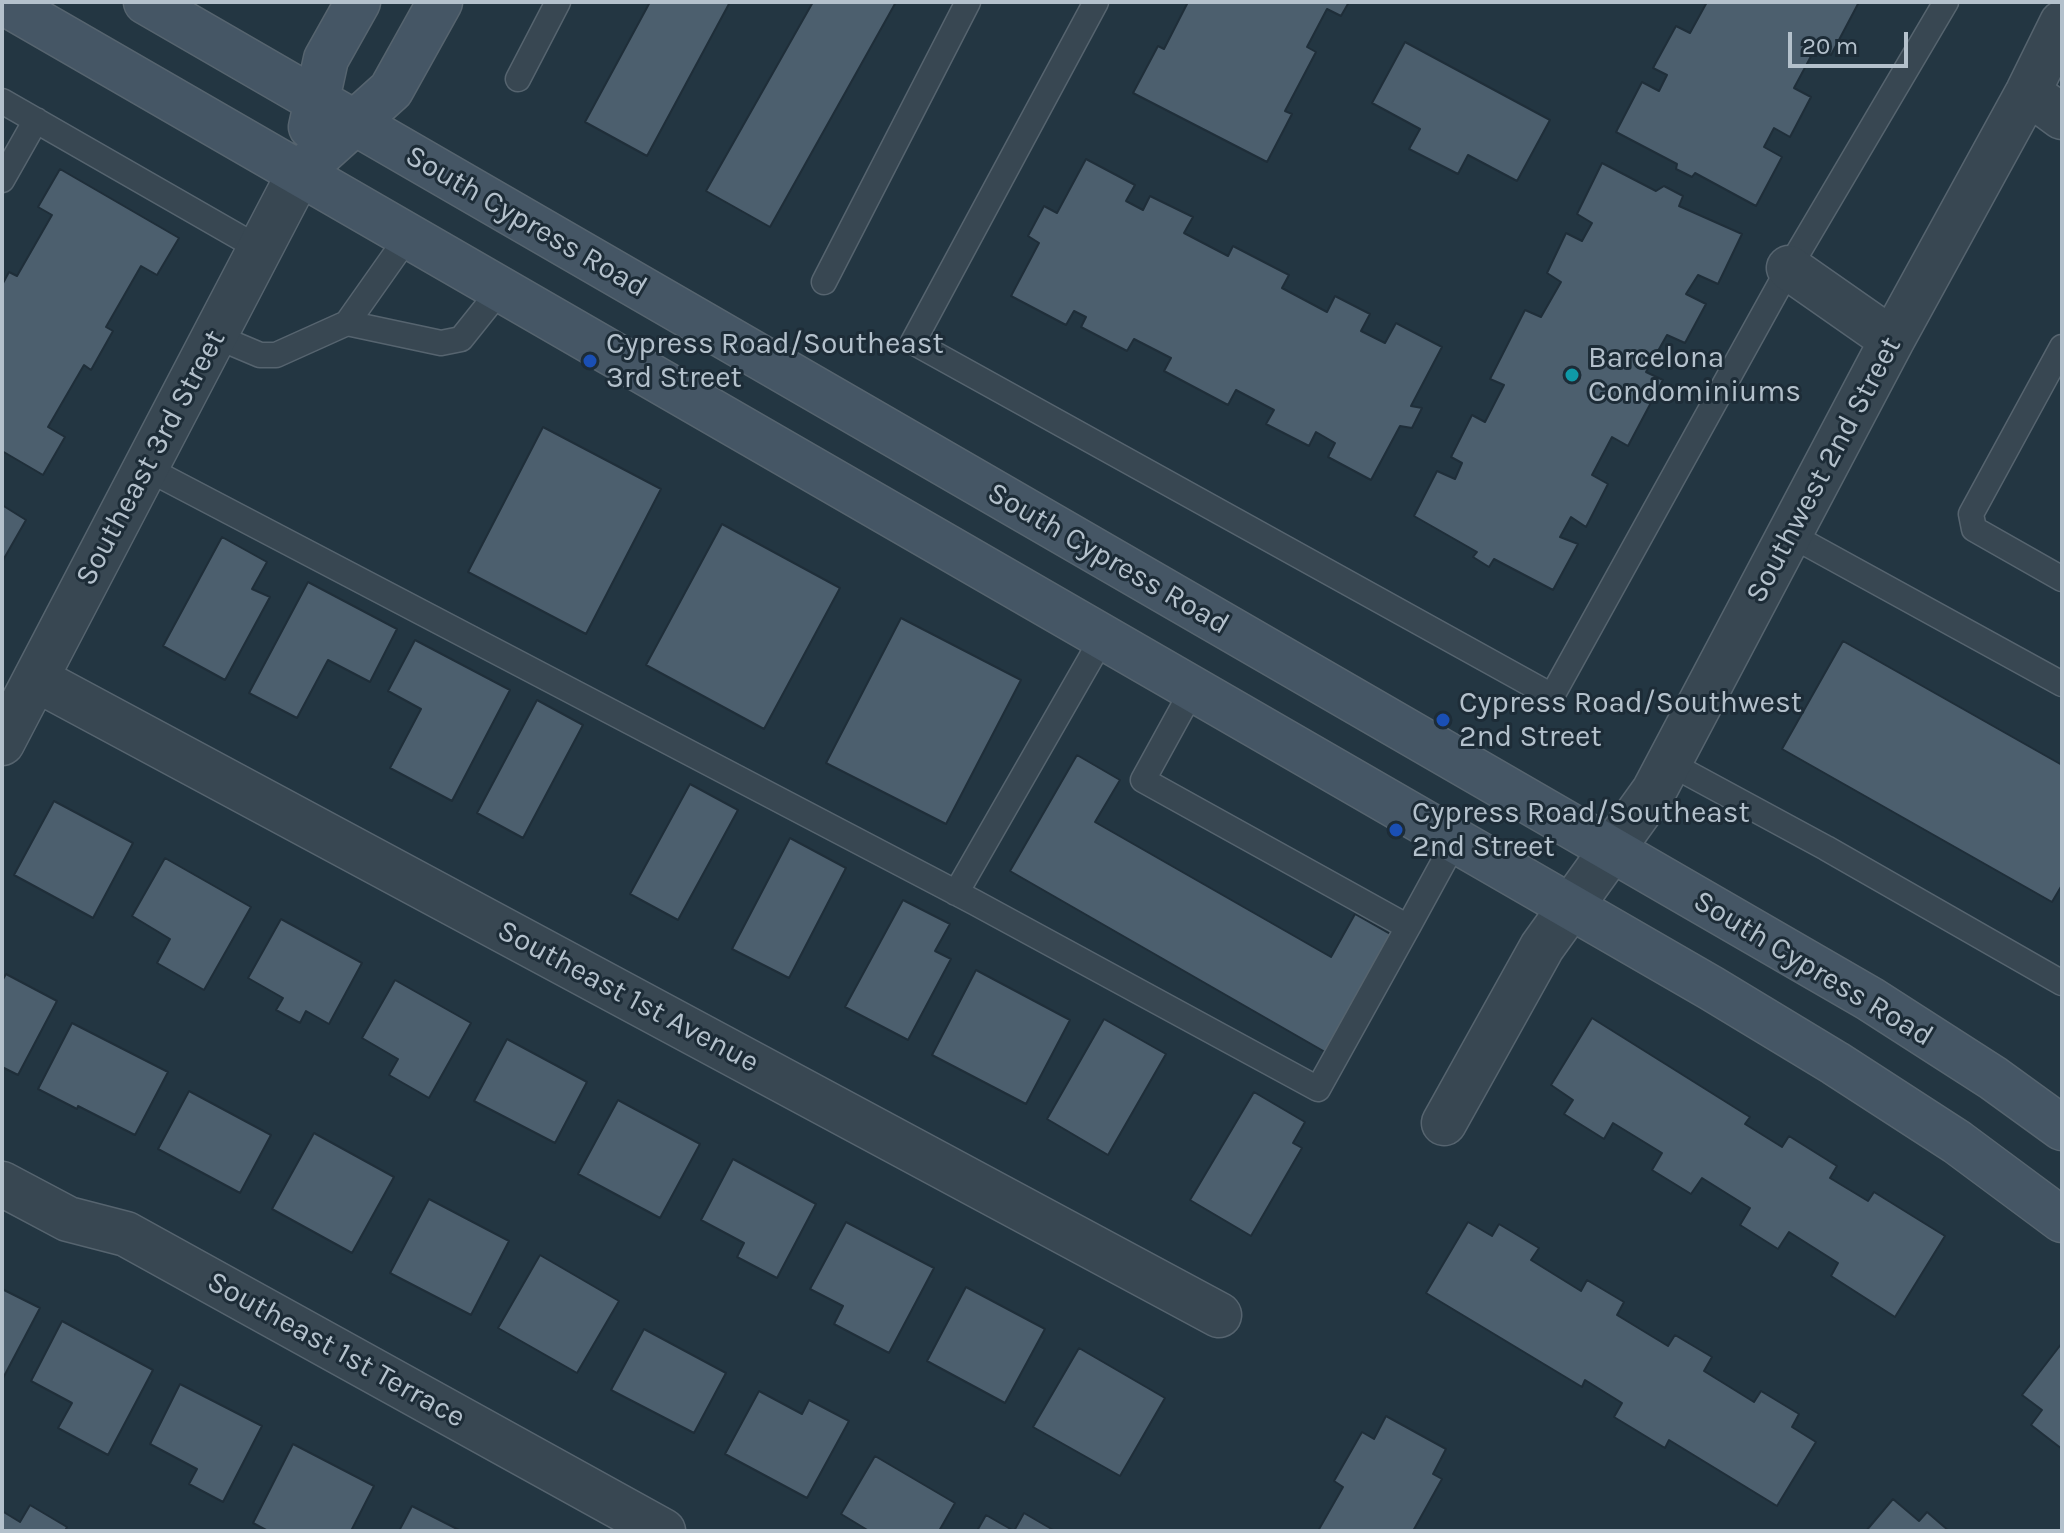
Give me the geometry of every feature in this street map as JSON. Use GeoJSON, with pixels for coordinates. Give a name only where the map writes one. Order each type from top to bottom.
{"type":"FeatureCollection","features":[{"type":"Feature","properties":{"kind":"street"},"geometry":{"type":"LineString","coordinates":[[3,2],[1571,907],[1835,1063],[1957,1142],[2062,1220]]}},
{"type":"Feature","properties":{"kind":"street","name":"South Cypress Road"},"geometry":{"type":"LineString","coordinates":[[146,2],[1870,999],[1993,1078],[2062,1128]]}},
{"type":"Feature","properties":{"kind":"street"},"geometry":{"type":"LineString","coordinates":[[300,172],[326,59],[358,2]]}},
{"type":"Feature","properties":{"kind":"street"},"geometry":{"type":"LineString","coordinates":[[300,172],[391,90],[440,2]]}},
{"type":"Feature","properties":{"kind":"street","name":"Southwest 2nd Street"},"geometry":{"type":"LineString","coordinates":[[1571,907],[1654,791],[1892,340],[2045,104],[2062,23]]}},
{"type":"Feature","properties":{"kind":"street","name":"Southeast 3rd Street"},"geometry":{"type":"LineString","coordinates":[[2,743],[300,172]]}},
{"type":"Feature","properties":{"kind":"street"},"geometry":{"type":"LineString","coordinates":[[1789,268],[1892,340]]}},
{"type":"Feature","properties":{"kind":"street","name":"Southeast 1st Avenue"},"geometry":{"type":"LineString","coordinates":[[36,679],[1219,1315]]}},
{"type":"Feature","properties":{"kind":"street"},"geometry":{"type":"LineString","coordinates":[[1444,1123],[1542,947],[1571,907]]}},
{"type":"Feature","properties":{"kind":"street","name":"Southeast 1st Terrace"},"geometry":{"type":"LineString","coordinates":[[2,1184],[68,1219],[126,1234],[663,1531]]}},
{"type":"Feature","properties":{"kind":"lane"},"geometry":{"type":"LineString","coordinates":[[518,79],[558,2]]}},
{"type":"Feature","properties":{"kind":"lane"},"geometry":{"type":"LineString","coordinates":[[824,282],[968,2]]}},
{"type":"Feature","properties":{"kind":"lane"},"geometry":{"type":"LineString","coordinates":[[1096,2],[913,342],[1552,696],[1789,268],[1946,2]]}},
{"type":"Feature","properties":{"kind":"lane"},"geometry":{"type":"LineString","coordinates":[[2,101],[260,249]]}},
{"type":"Feature","properties":{"kind":"lane"},"geometry":{"type":"LineString","coordinates":[[2,180],[36,120]]}},
{"type":"Feature","properties":{"kind":"lane"},"geometry":{"type":"LineString","coordinates":[[215,336],[260,355],[276,355],[347,323],[409,235]]}},
{"type":"Feature","properties":{"kind":"lane"},"geometry":{"type":"LineString","coordinates":[[347,323],[441,343],[461,339],[501,289]]}},
{"type":"Feature","properties":{"kind":"lane"},"geometry":{"type":"LineString","coordinates":[[2062,347],[1971,514],[1974,529],[2062,579]]}},
{"type":"Feature","properties":{"kind":"lane"},"geometry":{"type":"LineString","coordinates":[[146,468],[956,893],[1318,1089],[1455,841]]}},
{"type":"Feature","properties":{"kind":"lane"},"geometry":{"type":"LineString","coordinates":[[1789,534],[2062,684]]}},
{"type":"Feature","properties":{"kind":"lane"},"geometry":{"type":"LineString","coordinates":[[956,893],[1103,637]]}},
{"type":"Feature","properties":{"kind":"lane"},"geometry":{"type":"LineString","coordinates":[[1193,689],[1143,780],[1408,927]]}},
{"type":"Feature","properties":{"kind":"lane"},"geometry":{"type":"LineString","coordinates":[[1669,763],[1826,848],[2062,983]]}},
{"type":"Feature","properties":{"kind":"building"},"geometry":{"type":"Polygon","coordinates":[[[650,2],[730,2],[647,156],[585,122],[650,2]]]}},
{"type":"Feature","properties":{"kind":"building"},"geometry":{"type":"Polygon","coordinates":[[[813,2],[896,2],[770,227],[706,191],[813,2]]]}},
{"type":"Feature","properties":{"kind":"building"},"geometry":{"type":"Polygon","coordinates":[[[1188,2],[1349,2],[1341,16],[1327,9],[1307,47],[1316,52],[1285,111],[1292,114],[1267,162],[1133,93],[1158,46],[1164,49],[1188,2]]]}},
{"type":"Feature","properties":{"kind":"building"},"geometry":{"type":"Polygon","coordinates":[[[1707,2],[1859,2],[1831,55],[1816,47],[1794,88],[1811,97],[1790,137],[1774,128],[1764,147],[1782,157],[1756,206],[1695,173],[1692,177],[1676,169],[1677,164],[1616,132],[1642,82],[1659,91],[1667,75],[1653,68],[1676,26],[1690,33],[1707,2]]]}},
{"type":"Feature","properties":{"kind":"building"},"geometry":{"type":"Polygon","coordinates":[[[1405,42],[1550,120],[1517,181],[1468,155],[1458,174],[1409,149],[1420,129],[1372,103],[1405,42]]]}},
{"type":"Feature","properties":{"kind":"building"},"geometry":{"type":"Polygon","coordinates":[[[1086,159],[1135,185],[1126,201],[1143,210],[1150,196],[1193,217],[1184,233],[1228,256],[1233,246],[1289,275],[1282,288],[1327,312],[1335,296],[1370,314],[1361,331],[1385,343],[1396,323],[1442,347],[1411,406],[1422,408],[1412,428],[1400,426],[1371,480],[1328,457],[1335,443],[1316,432],[1309,446],[1266,424],[1274,410],[1236,390],[1228,405],[1164,371],[1171,358],[1134,339],[1127,351],[1081,327],[1086,317],[1074,311],[1066,325],[1011,296],[1039,243],[1028,236],[1044,206],[1057,213],[1086,159]]]}},
{"type":"Feature","properties":{"kind":"building","name":"Barcelona Condominiums"},"geometry":{"type":"Polygon","coordinates":[[[1602,163],[1656,191],[1664,186],[1683,196],[1679,206],[1742,234],[1718,284],[1698,275],[1686,294],[1706,304],[1685,343],[1667,335],[1646,372],[1663,380],[1628,446],[1612,437],[1592,475],[1608,484],[1586,527],[1571,517],[1560,537],[1578,544],[1553,590],[1494,559],[1489,567],[1473,557],[1477,552],[1414,516],[1437,471],[1455,479],[1462,463],[1451,457],[1472,415],[1485,422],[1504,385],[1490,379],[1525,310],[1541,317],[1561,282],[1547,273],[1566,233],[1582,241],[1592,223],[1577,214],[1602,163]]]}},
{"type":"Feature","properties":{"kind":"building"},"geometry":{"type":"Polygon","coordinates":[[[60,169],[179,238],[157,275],[141,266],[106,327],[113,331],[91,370],[84,365],[48,427],[65,437],[43,475],[2,451],[2,285],[9,272],[17,276],[52,215],[38,207],[60,169]]]}},
{"type":"Feature","properties":{"kind":"building"},"geometry":{"type":"Polygon","coordinates":[[[543,427],[661,489],[586,634],[468,572],[543,427]]]}},
{"type":"Feature","properties":{"kind":"building"},"geometry":{"type":"Polygon","coordinates":[[[2,505],[26,520],[2,562],[2,505]]]}},
{"type":"Feature","properties":{"kind":"building"},"geometry":{"type":"Polygon","coordinates":[[[722,524],[840,588],[764,729],[646,665],[722,524]]]}},
{"type":"Feature","properties":{"kind":"building"},"geometry":{"type":"Polygon","coordinates":[[[222,537],[267,562],[252,589],[270,597],[225,680],[163,646],[222,537]]]}},
{"type":"Feature","properties":{"kind":"building"},"geometry":{"type":"Polygon","coordinates":[[[308,582],[397,629],[370,682],[328,660],[297,718],[249,693],[308,582]]]}},
{"type":"Feature","properties":{"kind":"building"},"geometry":{"type":"Polygon","coordinates":[[[901,618],[1021,680],[946,824],[826,763],[901,618]]]}},
{"type":"Feature","properties":{"kind":"building"},"geometry":{"type":"Polygon","coordinates":[[[415,640],[510,690],[452,801],[390,768],[421,709],[388,691],[415,640]]]}},
{"type":"Feature","properties":{"kind":"building"},"geometry":{"type":"Polygon","coordinates":[[[1843,641],[2062,765],[2062,885],[2052,902],[1782,749],[1843,641]]]}},
{"type":"Feature","properties":{"kind":"building"},"geometry":{"type":"Polygon","coordinates":[[[537,700],[583,725],[523,838],[477,813],[537,700]]]}},
{"type":"Feature","properties":{"kind":"building"},"geometry":{"type":"Polygon","coordinates":[[[1077,755],[1120,780],[1095,822],[1331,957],[1355,914],[1399,939],[1332,1056],[1010,871],[1077,755]]]}},
{"type":"Feature","properties":{"kind":"building"},"geometry":{"type":"Polygon","coordinates":[[[690,784],[738,810],[678,920],[630,894],[690,784]]]}},
{"type":"Feature","properties":{"kind":"building"},"geometry":{"type":"Polygon","coordinates":[[[54,801],[133,843],[93,918],[14,875],[54,801]]]}},
{"type":"Feature","properties":{"kind":"building"},"geometry":{"type":"Polygon","coordinates":[[[790,838],[846,868],[789,978],[732,949],[790,838]]]}},
{"type":"Feature","properties":{"kind":"building"},"geometry":{"type":"Polygon","coordinates":[[[165,858],[251,907],[204,990],[157,963],[170,939],[132,916],[165,858]]]}},
{"type":"Feature","properties":{"kind":"building"},"geometry":{"type":"Polygon","coordinates":[[[903,900],[950,924],[935,951],[951,959],[908,1040],[845,1007],[903,900]]]}},
{"type":"Feature","properties":{"kind":"building"},"geometry":{"type":"Polygon","coordinates":[[[281,919],[362,963],[329,1024],[306,1011],[300,1023],[276,1010],[283,998],[248,978],[281,919]]]}},
{"type":"Feature","properties":{"kind":"building"},"geometry":{"type":"Polygon","coordinates":[[[976,970],[1070,1020],[1026,1104],[932,1055],[976,970]]]}},
{"type":"Feature","properties":{"kind":"building"},"geometry":{"type":"Polygon","coordinates":[[[6,974],[57,1001],[18,1075],[2,1067],[2,981],[6,974]]]}},
{"type":"Feature","properties":{"kind":"building"},"geometry":{"type":"Polygon","coordinates":[[[395,980],[471,1023],[429,1098],[389,1075],[398,1059],[362,1038],[395,980]]]}},
{"type":"Feature","properties":{"kind":"building"},"geometry":{"type":"Polygon","coordinates":[[[1592,1018],[1750,1117],[1745,1124],[1782,1147],[1789,1136],[1837,1166],[1830,1178],[1868,1201],[1874,1192],[1945,1236],[1895,1317],[1831,1276],[1838,1263],[1789,1232],[1778,1249],[1740,1225],[1750,1208],[1702,1178],[1691,1194],[1652,1170],[1662,1153],[1613,1123],[1604,1139],[1564,1114],[1573,1100],[1551,1085],[1592,1018]]]}},
{"type":"Feature","properties":{"kind":"building"},"geometry":{"type":"Polygon","coordinates":[[[1104,1019],[1166,1054],[1108,1155],[1047,1119],[1104,1019]]]}},
{"type":"Feature","properties":{"kind":"building"},"geometry":{"type":"Polygon","coordinates":[[[72,1023],[168,1072],[135,1135],[38,1089],[72,1023]]]}},
{"type":"Feature","properties":{"kind":"building"},"geometry":{"type":"Polygon","coordinates":[[[507,1039],[587,1082],[555,1143],[474,1101],[507,1039]]]}},
{"type":"Feature","properties":{"kind":"building"},"geometry":{"type":"Polygon","coordinates":[[[189,1091],[271,1135],[240,1193],[158,1149],[189,1091]]]}},
{"type":"Feature","properties":{"kind":"building"},"geometry":{"type":"Polygon","coordinates":[[[1254,1092],[1305,1122],[1293,1143],[1302,1148],[1251,1236],[1190,1200],[1254,1092]]]}},
{"type":"Feature","properties":{"kind":"building"},"geometry":{"type":"Polygon","coordinates":[[[618,1100],[700,1144],[660,1218],[578,1174],[618,1100]]]}},
{"type":"Feature","properties":{"kind":"building"},"geometry":{"type":"Polygon","coordinates":[[[314,1133],[394,1177],[352,1253],[272,1209],[314,1133]]]}},
{"type":"Feature","properties":{"kind":"building"},"geometry":{"type":"Polygon","coordinates":[[[733,1159],[816,1204],[777,1278],[737,1257],[744,1243],[701,1220],[733,1159]]]}},
{"type":"Feature","properties":{"kind":"building"},"geometry":{"type":"Polygon","coordinates":[[[429,1199],[509,1241],[471,1315],[390,1273],[429,1199]]]}},
{"type":"Feature","properties":{"kind":"building"},"geometry":{"type":"Polygon","coordinates":[[[846,1222],[934,1268],[889,1353],[834,1324],[843,1306],[810,1289],[846,1222]]]}},
{"type":"Feature","properties":{"kind":"building"},"geometry":{"type":"Polygon","coordinates":[[[1468,1222],[1492,1236],[1499,1224],[1539,1248],[1531,1260],[1581,1291],[1587,1280],[1624,1302],[1617,1315],[1668,1346],[1675,1335],[1712,1357],[1704,1371],[1754,1402],[1761,1391],[1799,1414],[1792,1427],[1816,1442],[1777,1506],[1669,1440],[1665,1448],[1614,1417],[1622,1403],[1585,1380],[1582,1387],[1426,1293],[1468,1222]]]}},
{"type":"Feature","properties":{"kind":"building"},"geometry":{"type":"Polygon","coordinates":[[[540,1255],[619,1301],[577,1373],[498,1328],[540,1255]]]}},
{"type":"Feature","properties":{"kind":"building"},"geometry":{"type":"Polygon","coordinates":[[[966,1287],[1045,1329],[1005,1403],[927,1361],[966,1287]]]}},
{"type":"Feature","properties":{"kind":"building"},"geometry":{"type":"Polygon","coordinates":[[[2,1289],[40,1308],[2,1380],[2,1289]]]}},
{"type":"Feature","properties":{"kind":"building"},"geometry":{"type":"Polygon","coordinates":[[[62,1321],[153,1370],[108,1455],[58,1428],[72,1403],[31,1381],[62,1321]]]}},
{"type":"Feature","properties":{"kind":"building"},"geometry":{"type":"Polygon","coordinates":[[[644,1329],[726,1373],[694,1433],[611,1390],[644,1329]]]}},
{"type":"Feature","properties":{"kind":"building"},"geometry":{"type":"Polygon","coordinates":[[[2062,1343],[2062,1449],[2031,1425],[2042,1410],[2022,1395],[2062,1343]]]}},
{"type":"Feature","properties":{"kind":"building"},"geometry":{"type":"Polygon","coordinates":[[[1079,1348],[1165,1398],[1120,1476],[1033,1427],[1079,1348]]]}},
{"type":"Feature","properties":{"kind":"building"},"geometry":{"type":"Polygon","coordinates":[[[180,1384],[262,1426],[223,1502],[189,1484],[197,1469],[150,1444],[180,1384]]]}},
{"type":"Feature","properties":{"kind":"building"},"geometry":{"type":"Polygon","coordinates":[[[759,1391],[802,1414],[809,1400],[849,1421],[807,1498],[725,1454],[759,1391]]]}},
{"type":"Feature","properties":{"kind":"building"},"geometry":{"type":"Polygon","coordinates":[[[1386,1416],[1446,1449],[1433,1474],[1442,1479],[1413,1531],[1318,1531],[1343,1487],[1334,1481],[1362,1432],[1374,1439],[1386,1416]]]}},
{"type":"Feature","properties":{"kind":"building"},"geometry":{"type":"Polygon","coordinates":[[[293,1444],[374,1486],[351,1531],[268,1531],[253,1523],[293,1444]]]}},
{"type":"Feature","properties":{"kind":"building"},"geometry":{"type":"Polygon","coordinates":[[[875,1456],[955,1503],[939,1531],[869,1531],[841,1514],[875,1456]]]}},
{"type":"Feature","properties":{"kind":"building"},"geometry":{"type":"Polygon","coordinates":[[[1893,1499],[1919,1521],[1927,1512],[1949,1531],[1866,1531],[1893,1499]]]}},
{"type":"Feature","properties":{"kind":"building"},"geometry":{"type":"Polygon","coordinates":[[[30,1505],[67,1527],[65,1531],[2,1531],[2,1511],[20,1522],[30,1505]]]}},
{"type":"Feature","properties":{"kind":"building"},"geometry":{"type":"Polygon","coordinates":[[[412,1506],[461,1531],[399,1531],[412,1506]]]}},
{"type":"Feature","properties":{"kind":"building"},"geometry":{"type":"Polygon","coordinates":[[[1024,1513],[1055,1531],[1014,1531],[1024,1513]]]}},
{"type":"Feature","properties":{"kind":"building"},"geometry":{"type":"Polygon","coordinates":[[[986,1515],[1014,1531],[977,1531],[986,1515]]]}},
{"type":"Feature","properties":{"kind":"place","name":"Cypress Road/Southeast 3rd Street"},"geometry":{"type":"Point","coordinates":[590,361]}},
{"type":"Feature","properties":{"kind":"place","name":"Barcelona Condominiums"},"geometry":{"type":"Point","coordinates":[1572,375]}},
{"type":"Feature","properties":{"kind":"place","name":"Cypress Road/Southwest 2nd Street"},"geometry":{"type":"Point","coordinates":[1443,720]}},
{"type":"Feature","properties":{"kind":"place","name":"Cypress Road/Southeast 2nd Street"},"geometry":{"type":"Point","coordinates":[1396,830]}}]}
